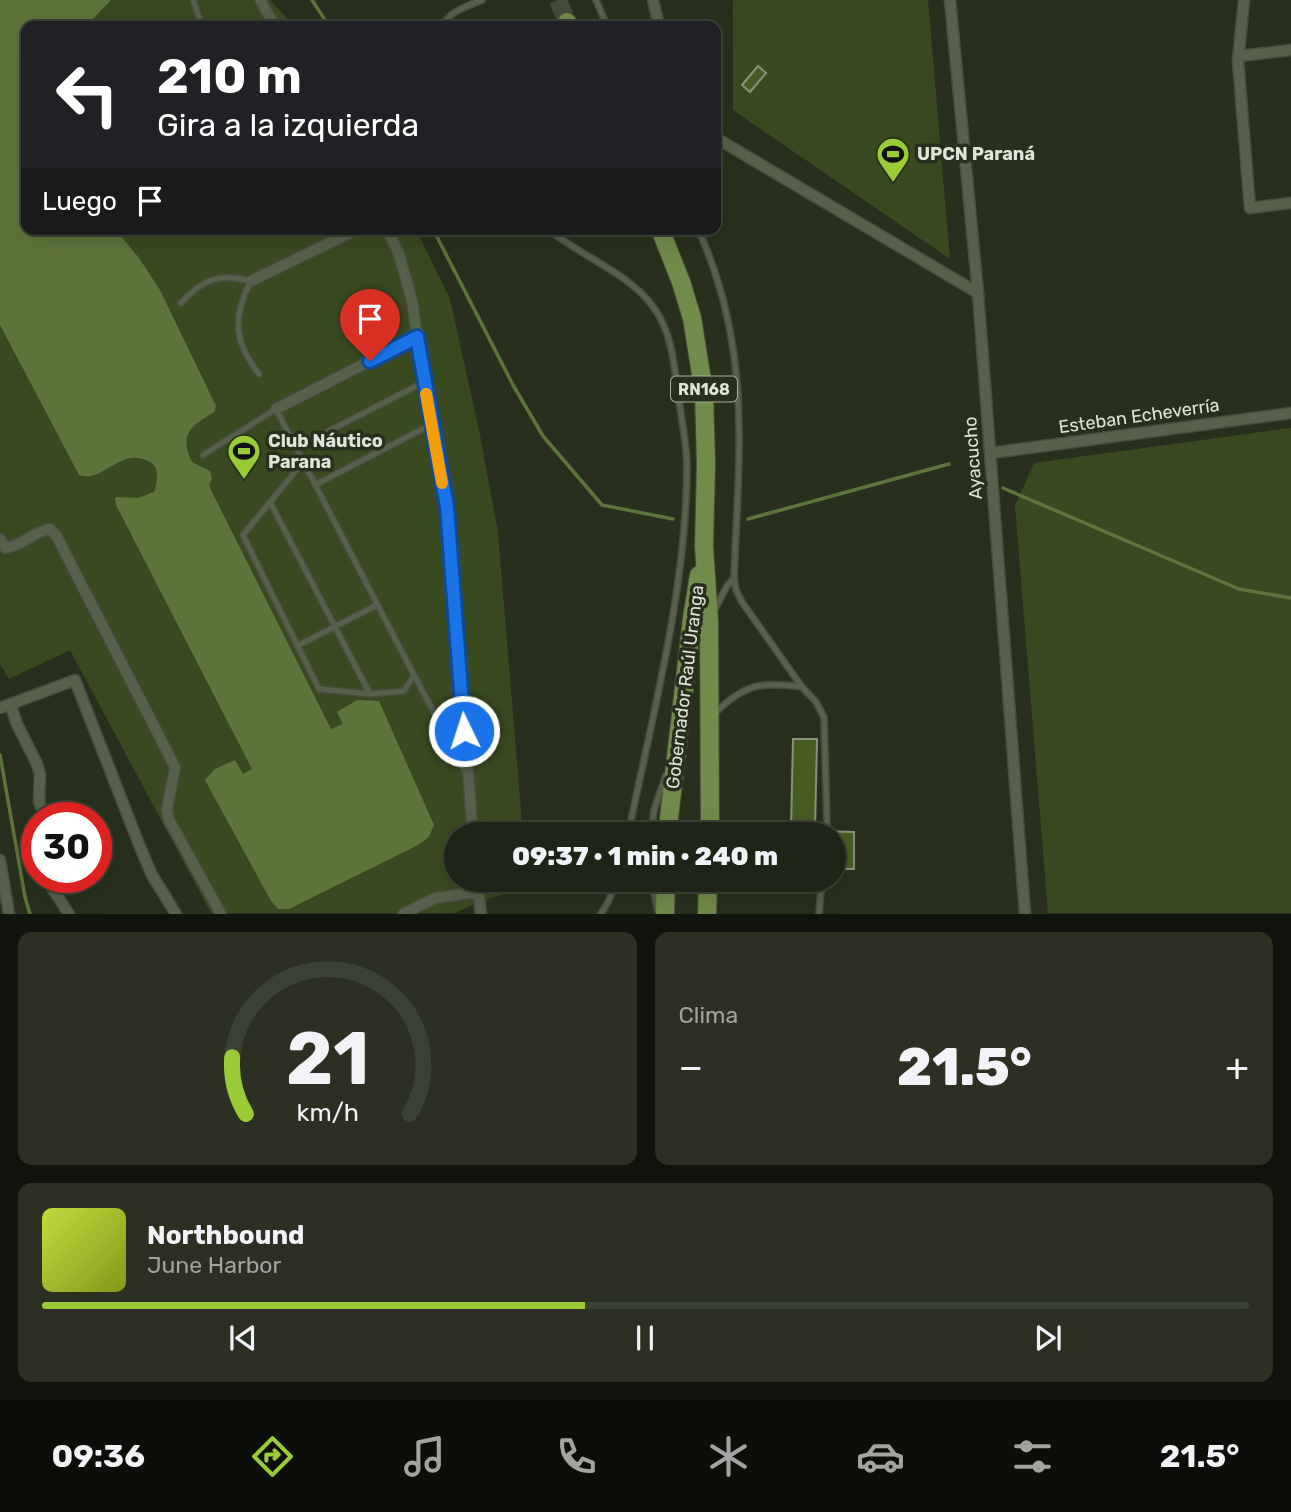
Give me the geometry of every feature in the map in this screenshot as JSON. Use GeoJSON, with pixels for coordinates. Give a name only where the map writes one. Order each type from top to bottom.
{"type":"FeatureCollection","features":[{"type":"Feature","properties":{"kind":"highway","name":"Gobernador Raúl Uranga"},"geometry":{"type":"LineString","coordinates":[[662,235],[681,282],[698,341],[705,405],[704,547],[709,621],[710,822]]}},
{"type":"Feature","properties":{"kind":"highway","name":"Gobernador Raúl Uranga"},"geometry":{"type":"LineString","coordinates":[[662,822],[677,749],[692,619],[704,547]]}},
{"type":"Feature","properties":{"kind":"highway"},"geometry":{"type":"LineString","coordinates":[[665,914],[666,892]]}},
{"type":"Feature","properties":{"kind":"highway"},"geometry":{"type":"LineString","coordinates":[[707,914],[708,892]]}},
{"type":"Feature","properties":{"kind":"street"},"geometry":{"type":"LineString","coordinates":[[260,0],[272,21]]}},
{"type":"Feature","properties":{"kind":"street"},"geometry":{"type":"LineString","coordinates":[[653,0],[658,21]]}},
{"type":"Feature","properties":{"kind":"street","name":"Ayacucho"},"geometry":{"type":"LineString","coordinates":[[950,0],[978,293],[1025,914]]}},
{"type":"Feature","properties":{"kind":"street"},"geometry":{"type":"LineString","coordinates":[[1244,0],[1239,56],[1250,208],[1291,203]]}},
{"type":"Feature","properties":{"kind":"street"},"geometry":{"type":"LineString","coordinates":[[1239,56],[1291,50]]}},
{"type":"Feature","properties":{"kind":"street"},"geometry":{"type":"LineString","coordinates":[[721,141],[978,293]]}},
{"type":"Feature","properties":{"kind":"street"},"geometry":{"type":"LineString","coordinates":[[251,281],[346,235]]}},
{"type":"Feature","properties":{"kind":"street"},"geometry":{"type":"LineString","coordinates":[[390,235],[399,254],[412,301],[447,507],[472,822]]}},
{"type":"Feature","properties":{"kind":"street"},"geometry":{"type":"LineString","coordinates":[[276,409],[417,337]]}},
{"type":"Feature","properties":{"kind":"street","name":"Esteban Echeverría"},"geometry":{"type":"LineString","coordinates":[[991,453],[1291,413]]}},
{"type":"Feature","properties":{"kind":"street"},"geometry":{"type":"LineString","coordinates":[[0,539],[5,548],[13,547],[41,530],[50,529],[56,535],[176,767],[167,810],[169,820],[221,914]]}},
{"type":"Feature","properties":{"kind":"street"},"geometry":{"type":"LineString","coordinates":[[39,802],[40,774],[37,764],[5,706],[75,680],[152,875],[176,914]]}},
{"type":"Feature","properties":{"kind":"street"},"geometry":{"type":"LineString","coordinates":[[0,860],[9,914]]}},
{"type":"Feature","properties":{"kind":"street"},"geometry":{"type":"LineString","coordinates":[[403,914],[435,898],[456,892]]}},
{"type":"Feature","properties":{"kind":"street"},"geometry":{"type":"LineString","coordinates":[[479,892],[481,914]]}},
{"type":"Feature","properties":{"kind":"street"},"geometry":{"type":"LineString","coordinates":[[55,893],[69,914]]}},
{"type":"Feature","properties":{"kind":"lane"},"geometry":{"type":"LineString","coordinates":[[193,0],[200,21]]}},
{"type":"Feature","properties":{"kind":"lane"},"geometry":{"type":"LineString","coordinates":[[445,21],[453,13],[482,0]]}},
{"type":"Feature","properties":{"kind":"lane"},"geometry":{"type":"LineString","coordinates":[[596,0],[605,21]]}},
{"type":"Feature","properties":{"kind":"lane"},"geometry":{"type":"LineString","coordinates":[[555,235],[625,280],[652,304],[666,331],[675,369],[687,460],[675,608],[631,822]]}},
{"type":"Feature","properties":{"kind":"lane"},"geometry":{"type":"LineString","coordinates":[[700,235],[725,307],[736,363],[740,434],[734,578],[736,590],[824,717],[827,822]]}},
{"type":"Feature","properties":{"kind":"lane"},"geometry":{"type":"LineString","coordinates":[[181,303],[194,289],[212,279],[231,276],[251,281],[241,300],[238,320],[240,340],[247,358],[259,374]]}},
{"type":"Feature","properties":{"kind":"lane"},"geometry":{"type":"LineString","coordinates":[[296,448],[424,382]]}},
{"type":"Feature","properties":{"kind":"lane"},"geometry":{"type":"LineString","coordinates":[[203,455],[276,409],[468,775]]}},
{"type":"Feature","properties":{"kind":"lane"},"geometry":{"type":"LineString","coordinates":[[315,485],[432,424]]}},
{"type":"Feature","properties":{"kind":"lane"},"geometry":{"type":"LineString","coordinates":[[303,462],[243,535],[319,690],[370,694],[404,691],[414,675]]}},
{"type":"Feature","properties":{"kind":"lane"},"geometry":{"type":"LineString","coordinates":[[271,504],[370,694]]}},
{"type":"Feature","properties":{"kind":"lane"},"geometry":{"type":"LineString","coordinates":[[709,621],[734,578]]}},
{"type":"Feature","properties":{"kind":"lane"},"geometry":{"type":"LineString","coordinates":[[297,646],[377,605]]}},
{"type":"Feature","properties":{"kind":"lane"},"geometry":{"type":"LineString","coordinates":[[710,718],[737,693],[750,686],[773,684],[802,687]]}},
{"type":"Feature","properties":{"kind":"lane"},"geometry":{"type":"LineString","coordinates":[[601,914],[612,892]]}},
{"type":"Feature","properties":{"kind":"lane"},"geometry":{"type":"LineString","coordinates":[[653,892],[658,914]]}},
{"type":"Feature","properties":{"kind":"lane"},"geometry":{"type":"LineString","coordinates":[[819,914],[821,892]]}},
{"type":"Feature","properties":{"kind":"shaded area","name":"Club Náutico Parana"},"geometry":{"type":"Polygon","coordinates":[[[0,0],[270,0],[289,21],[21,21],[21,235],[419,235],[450,299],[498,532],[522,822],[444,822],[444,892],[514,892],[496,896],[454,913],[211,913],[70,650],[9,679],[0,664],[0,0]]]}},
{"type":"Feature","properties":{"kind":"shaded area"},"geometry":{"type":"Polygon","coordinates":[[[0,0],[111,0],[91,21],[21,21],[21,235],[120,235],[139,258],[160,290],[216,406],[214,412],[189,431],[186,444],[192,462],[210,471],[212,478],[209,485],[213,494],[331,729],[343,724],[337,712],[357,700],[379,701],[434,825],[429,837],[289,909],[278,909],[271,901],[205,780],[215,769],[235,760],[243,774],[252,769],[116,505],[117,497],[138,498],[154,492],[157,478],[155,467],[143,459],[134,458],[126,459],[95,475],[79,475],[0,325],[0,0]]]}},
{"type":"Feature","properties":{"kind":"shaded area","name":"UPCN Paraná"},"geometry":{"type":"Polygon","coordinates":[[[733,0],[928,0],[950,259],[733,110],[733,0]]]}},
{"type":"Feature","properties":{"kind":"shaded area"},"geometry":{"type":"Polygon","coordinates":[[[1291,428],[1291,913],[1048,913],[1015,506],[1034,463],[1291,428]]]}},
{"type":"Feature","properties":{"kind":"building"},"geometry":{"type":"Polygon","coordinates":[[[758,66],[766,73],[750,92],[742,85],[758,66]]]}},
{"type":"Feature","properties":{"kind":"building"},"geometry":{"type":"Polygon","coordinates":[[[793,739],[817,739],[815,822],[791,822],[793,739]]]}},
{"type":"Feature","properties":{"kind":"building"},"geometry":{"type":"Polygon","coordinates":[[[846,832],[854,832],[854,869],[846,869],[846,832]]]}},
{"type":"Feature","properties":{"kind":"waterway"},"geometry":{"type":"LineString","coordinates":[[312,0],[326,21]]}},
{"type":"Feature","properties":{"kind":"waterway"},"geometry":{"type":"LineString","coordinates":[[436,235],[513,385],[543,436],[602,505],[673,519]]}},
{"type":"Feature","properties":{"kind":"waterway"},"geometry":{"type":"LineString","coordinates":[[748,519],[949,464]]}},
{"type":"Feature","properties":{"kind":"waterway"},"geometry":{"type":"LineString","coordinates":[[1003,488],[1239,589],[1291,598]]}},
{"type":"Feature","properties":{"kind":"waterway"},"geometry":{"type":"LineString","coordinates":[[0,755],[30,914]]}},
{"type":"Feature","properties":{"kind":"tunnel"},"geometry":{"type":"LineString","coordinates":[[558,0],[567,21]]}},
{"type":"Feature","properties":{"kind":"slow traffic"},"geometry":{"type":"LineString","coordinates":[[426,394],[442,483]]}},
{"type":"Feature","properties":{"kind":"place","name":"UPCN Paraná"},"geometry":{"type":"Point","coordinates":[893,184]}},
{"type":"Feature","properties":{"kind":"place","name":"Club Náutico Parana"},"geometry":{"type":"Point","coordinates":[244,481]}},
{"type":"Feature","properties":{"kind":"route"},"geometry":{"type":"LineString","coordinates":[[370,361],[417,337],[447,507],[464,731]]}}]}
